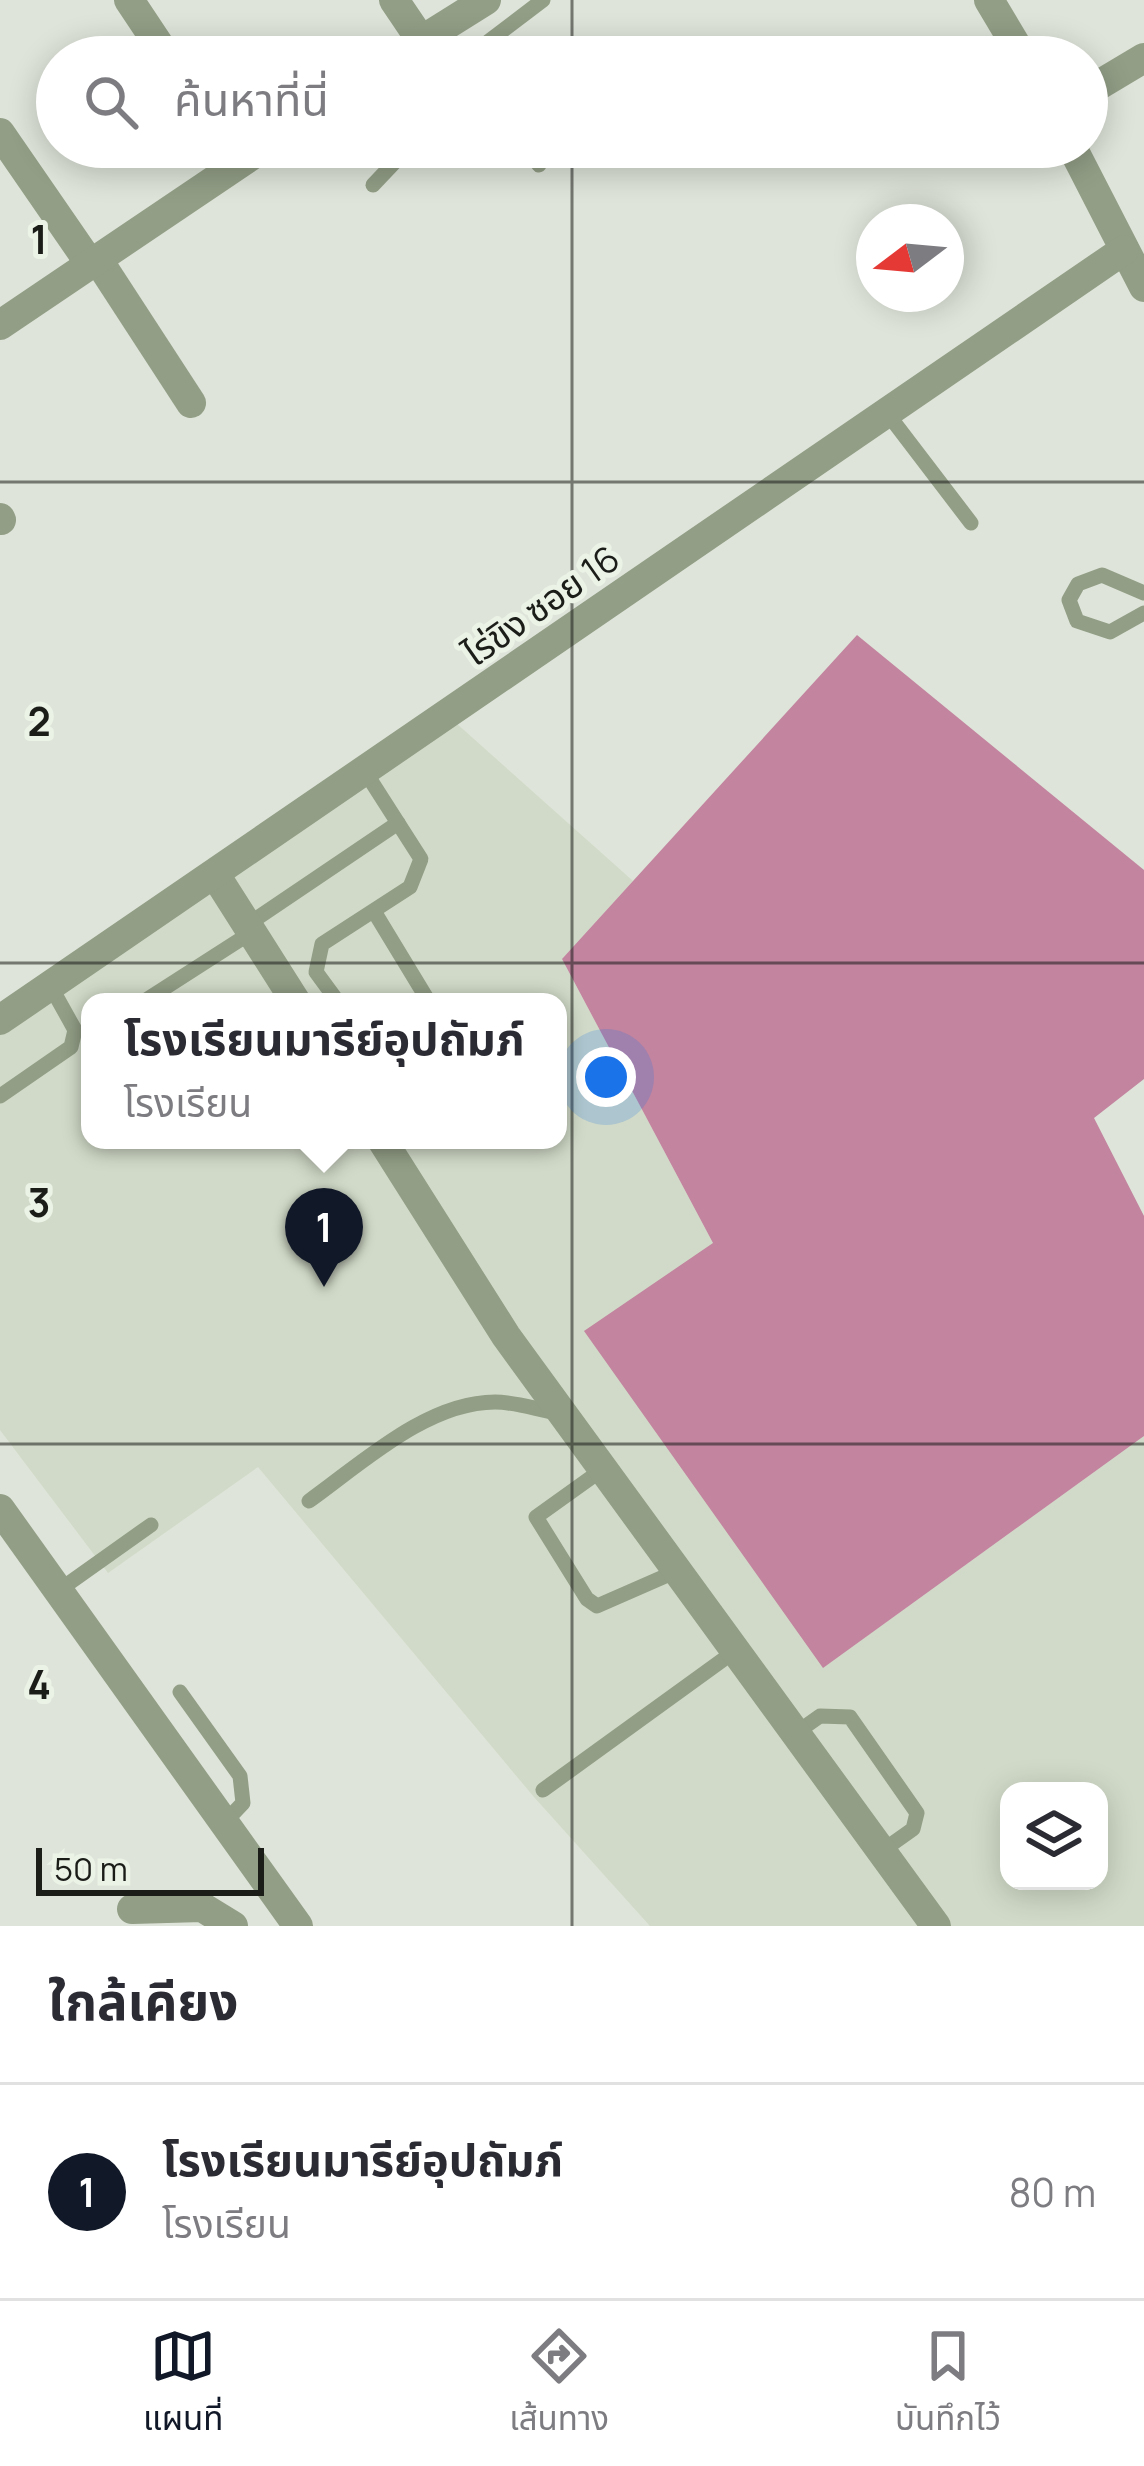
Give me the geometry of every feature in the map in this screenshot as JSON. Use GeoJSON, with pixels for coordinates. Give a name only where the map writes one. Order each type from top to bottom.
{"type":"FeatureCollection","features":[{"type":"Feature","properties":{"kind":"street"},"geometry":{"type":"LineString","coordinates":[[128,0],[153,36]]}},
{"type":"Feature","properties":{"kind":"street"},"geometry":{"type":"LineString","coordinates":[[394,0],[415,36]]}},
{"type":"Feature","properties":{"kind":"street"},"geometry":{"type":"LineString","coordinates":[[428,36],[485,0]]}},
{"type":"Feature","properties":{"kind":"street"},"geometry":{"type":"LineString","coordinates":[[989,0],[1010,36]]}},
{"type":"Feature","properties":{"kind":"street"},"geometry":{"type":"LineString","coordinates":[[1108,79],[1144,58]]}},
{"type":"Feature","properties":{"kind":"street"},"geometry":{"type":"LineString","coordinates":[[0,133],[190,403]]}},
{"type":"Feature","properties":{"kind":"street"},"geometry":{"type":"LineString","coordinates":[[0,326],[222,168]]}},
{"type":"Feature","properties":{"kind":"street"},"geometry":{"type":"LineString","coordinates":[[1083,168],[1144,287]]}},
{"type":"Feature","properties":{"kind":"street","name":"ไร่ขิง ซอย 16"},"geometry":{"type":"LineString","coordinates":[[0,1021],[1124,250]]}},
{"type":"Feature","properties":{"kind":"street"},"geometry":{"type":"LineString","coordinates":[[216,876],[290,993]]}},
{"type":"Feature","properties":{"kind":"street"},"geometry":{"type":"LineString","coordinates":[[388,1149],[506,1336],[936,1926]]}},
{"type":"Feature","properties":{"kind":"street"},"geometry":{"type":"LineString","coordinates":[[0,1509],[298,1926]]}},
{"type":"Feature","properties":{"kind":"street"},"geometry":{"type":"LineString","coordinates":[[132,1910],[202,1907],[233,1926]]}},
{"type":"Feature","properties":{"kind":"lane"},"geometry":{"type":"LineString","coordinates":[[496,36],[544,0]]}},
{"type":"Feature","properties":{"kind":"lane"},"geometry":{"type":"LineString","coordinates":[[374,185],[390,168]]}},
{"type":"Feature","properties":{"kind":"lane"},"geometry":{"type":"LineString","coordinates":[[886,413],[971,523]]}},
{"type":"Feature","properties":{"kind":"lane"},"geometry":{"type":"LineString","coordinates":[[1144,593],[1102,575],[1078,584],[1069,600],[1077,621],[1110,632],[1144,613]]}},
{"type":"Feature","properties":{"kind":"lane"},"geometry":{"type":"LineString","coordinates":[[331,993],[316,972],[322,944],[410,887],[421,859],[366,773]]}},
{"type":"Feature","properties":{"kind":"lane"},"geometry":{"type":"LineString","coordinates":[[155,993],[398,823]]}},
{"type":"Feature","properties":{"kind":"lane"},"geometry":{"type":"LineString","coordinates":[[375,913],[424,993]]}},
{"type":"Feature","properties":{"kind":"lane"},"geometry":{"type":"LineString","coordinates":[[0,1096],[71,1047],[75,1030],[51,987]]}},
{"type":"Feature","properties":{"kind":"lane"},"geometry":{"type":"LineString","coordinates":[[309,1501],[417,1427],[473,1403],[500,1401],[562,1413]]}},
{"type":"Feature","properties":{"kind":"lane"},"geometry":{"type":"LineString","coordinates":[[603,1469],[536,1517],[587,1599],[597,1606],[609,1604],[677,1571]]}},
{"type":"Feature","properties":{"kind":"lane"},"geometry":{"type":"LineString","coordinates":[[58,1591],[151,1526]]}},
{"type":"Feature","properties":{"kind":"lane"},"geometry":{"type":"LineString","coordinates":[[543,1790],[735,1651]]}},
{"type":"Feature","properties":{"kind":"lane"},"geometry":{"type":"LineString","coordinates":[[181,1692],[240,1776],[243,1802],[224,1822]]}},
{"type":"Feature","properties":{"kind":"lane"},"geometry":{"type":"LineString","coordinates":[[796,1733],[820,1716],[850,1717],[917,1813],[913,1829],[882,1851]]}},
{"type":"Feature","properties":{"kind":"shaded area"},"geometry":{"type":"Polygon","coordinates":[[[857,635],[1144,870],[1144,1079],[1094,1118],[1144,1216],[1144,1436],[823,1668],[584,1331],[713,1243],[562,959],[857,635]]]}},
{"type":"Feature","properties":{"kind":"shaded area"},"geometry":{"type":"Polygon","coordinates":[[[456,723],[633,881],[562,959],[713,1243],[824,1667],[1144,1436],[1144,1926],[650,1926],[534,1797],[258,1467],[108,1573],[0,1430],[0,1033],[456,723]]]}},
{"type":"Feature","properties":{"kind":"place","name":"โรงเรียนมารีย์อุปถัมภ์"},"geometry":{"type":"Point","coordinates":[324,1287]}}]}
